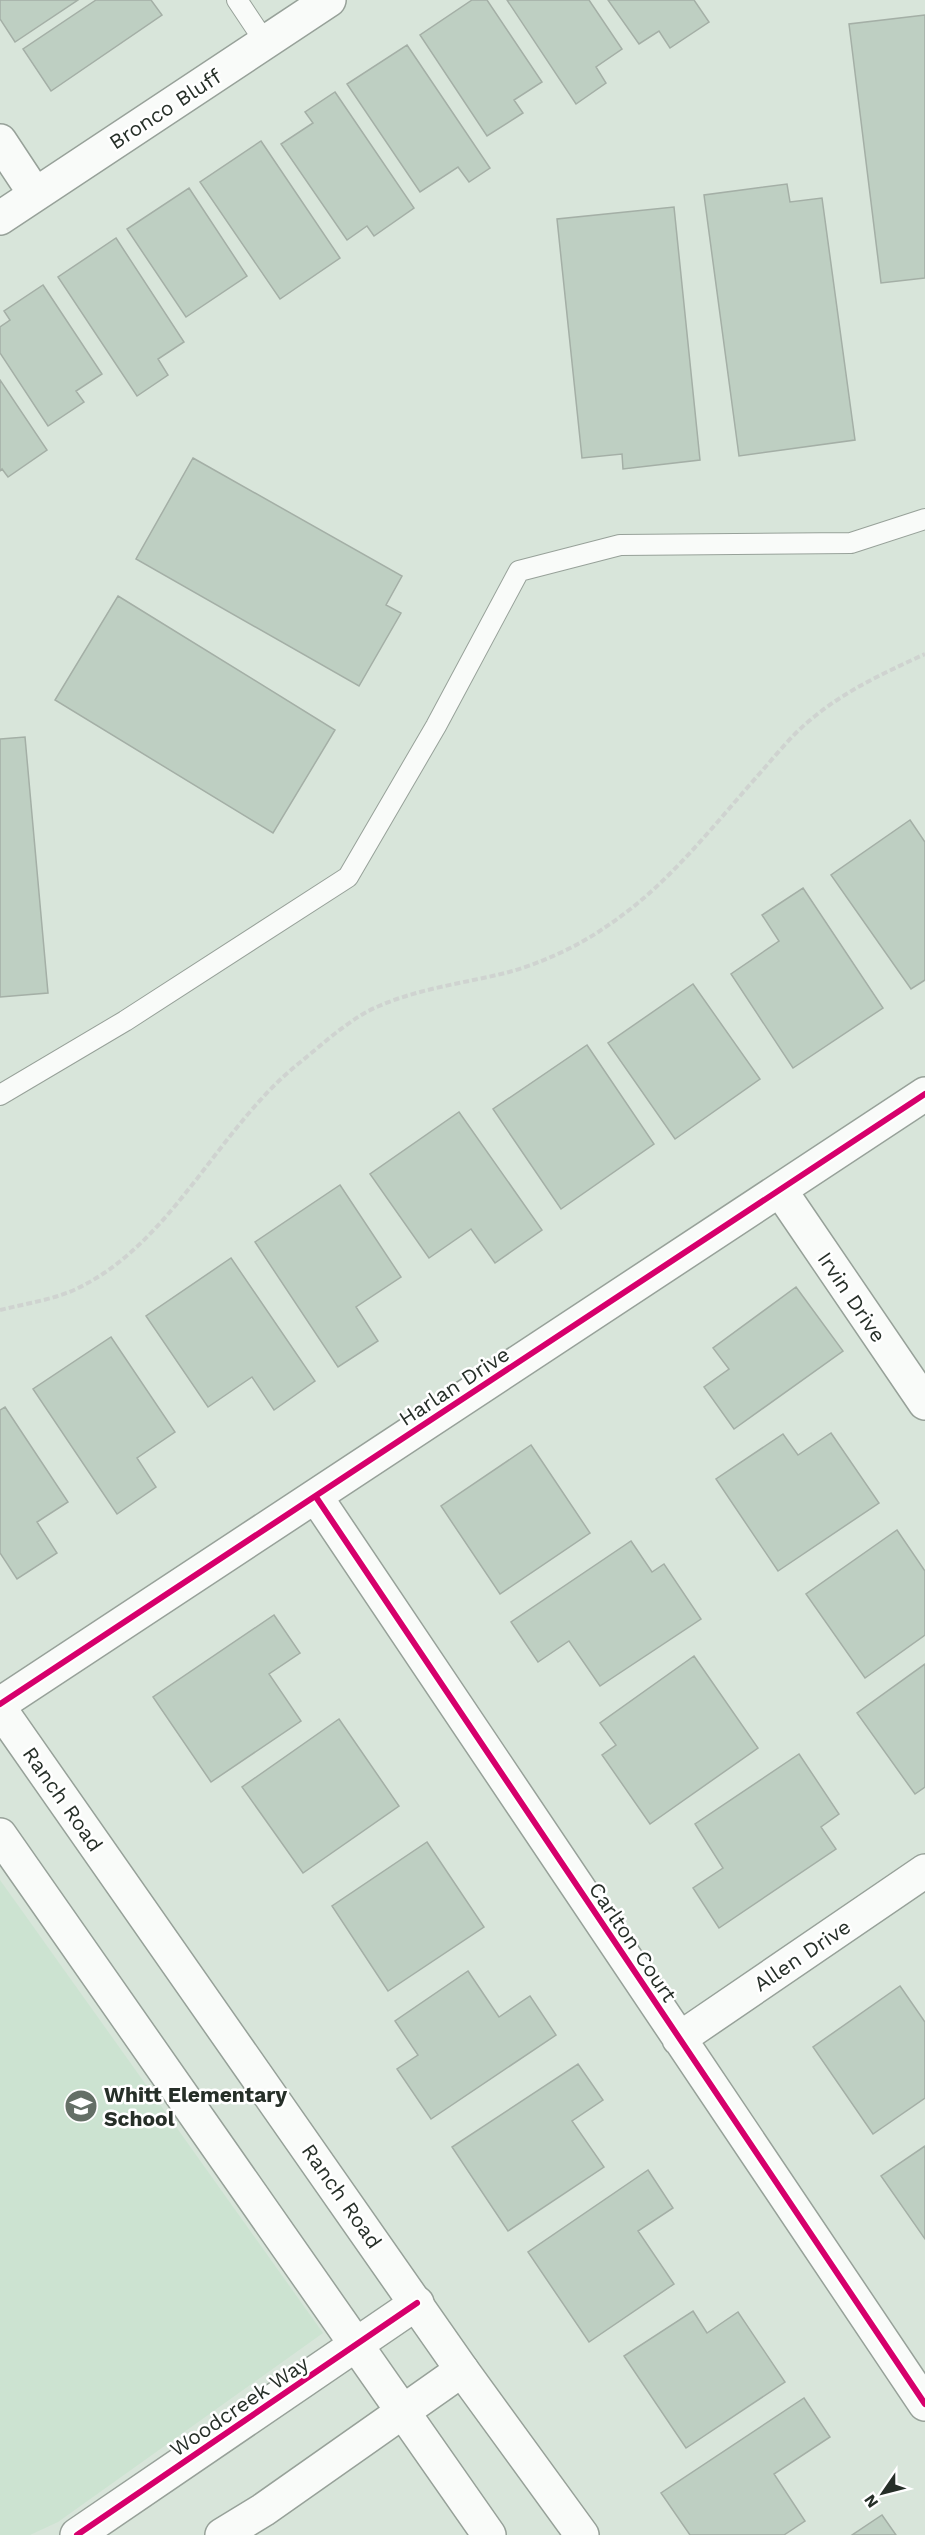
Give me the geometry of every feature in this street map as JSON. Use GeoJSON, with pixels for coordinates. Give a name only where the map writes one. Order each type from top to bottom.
{"type":"FeatureCollection","features":[{"type":"Feature","properties":{"kind":"street","name":"Bronco Bluff"},"geometry":{"type":"LineString","coordinates":[[0,218],[329,0]]}},
{"type":"Feature","properties":{"kind":"street"},"geometry":{"type":"LineString","coordinates":[[0,141],[35,194]]}},
{"type":"Feature","properties":{"kind":"street","name":"Harlan Drive"},"geometry":{"type":"LineString","coordinates":[[0,1704],[925,1094]]}},
{"type":"Feature","properties":{"kind":"street","name":"Irvin Drive"},"geometry":{"type":"LineString","coordinates":[[780,1190],[925,1403]]}},
{"type":"Feature","properties":{"kind":"street","name":"Carlton Court"},"geometry":{"type":"LineString","coordinates":[[316,1497],[925,2404]]}},
{"type":"Feature","properties":{"kind":"street","name":"Ranch Road"},"geometry":{"type":"LineString","coordinates":[[0,1709],[462,2370],[582,2535]]}},
{"type":"Feature","properties":{"kind":"street"},"geometry":{"type":"LineString","coordinates":[[0,1835],[355,2347],[489,2535]]}},
{"type":"Feature","properties":{"kind":"street","name":"Allen Drive"},"geometry":{"type":"LineString","coordinates":[[679,2039],[925,1871]]}},
{"type":"Feature","properties":{"kind":"street","name":"Woodcreek Way"},"geometry":{"type":"LineString","coordinates":[[78,2535],[417,2303]]}},
{"type":"Feature","properties":{"kind":"street"},"geometry":{"type":"LineString","coordinates":[[222,2535],[263,2510],[462,2370]]}},
{"type":"Feature","properties":{"kind":"lane"},"geometry":{"type":"LineString","coordinates":[[237,0],[266,42]]}},
{"type":"Feature","properties":{"kind":"lane"},"geometry":{"type":"LineString","coordinates":[[0,1095],[125,1021],[348,877],[436,726],[519,571],[620,545],[851,543],[925,519]]}},
{"type":"Feature","properties":{"kind":"path"},"geometry":{"type":"LineString","coordinates":[[0,1310],[49,1298],[83,1286],[109,1269],[150,1233],[241,1123],[295,1066],[375,1007],[402,996],[512,971],[558,953],[602,930],[645,900],[807,722],[841,697],[878,675],[925,654]]}},
{"type":"Feature","properties":{"kind":"shaded area","name":"Whitt Elementary School"},"geometry":{"type":"Polygon","coordinates":[[[0,1880],[323,2333],[58,2522],[30,2535],[0,2535],[0,1880]]]}},
{"type":"Feature","properties":{"kind":"building"},"geometry":{"type":"Polygon","coordinates":[[[0,0],[78,0],[15,42],[0,19],[0,0]]]}},
{"type":"Feature","properties":{"kind":"building"},"geometry":{"type":"Polygon","coordinates":[[[96,0],[151,0],[162,15],[51,91],[23,49],[96,0]]]}},
{"type":"Feature","properties":{"kind":"building"},"geometry":{"type":"Polygon","coordinates":[[[472,0],[487,0],[542,82],[514,100],[523,113],[487,136],[420,35],[472,0]]]}},
{"type":"Feature","properties":{"kind":"building"},"geometry":{"type":"Polygon","coordinates":[[[507,0],[589,0],[622,49],[596,67],[606,83],[576,104],[507,0]]]}},
{"type":"Feature","properties":{"kind":"building"},"geometry":{"type":"Polygon","coordinates":[[[608,0],[694,0],[709,22],[670,48],[659,31],[639,44],[608,0]]]}},
{"type":"Feature","properties":{"kind":"building"},"geometry":{"type":"Polygon","coordinates":[[[925,15],[925,278],[881,283],[849,24],[925,15]]]}},
{"type":"Feature","properties":{"kind":"building"},"geometry":{"type":"Polygon","coordinates":[[[407,45],[490,168],[469,182],[458,167],[420,192],[347,84],[407,45]]]}},
{"type":"Feature","properties":{"kind":"building"},"geometry":{"type":"Polygon","coordinates":[[[335,92],[414,208],[374,236],[367,226],[347,240],[281,144],[313,123],[305,112],[335,92]]]}},
{"type":"Feature","properties":{"kind":"building"},"geometry":{"type":"Polygon","coordinates":[[[261,141],[340,258],[280,299],[200,182],[261,141]]]}},
{"type":"Feature","properties":{"kind":"building"},"geometry":{"type":"Polygon","coordinates":[[[787,184],[790,202],[822,198],[855,440],[739,456],[704,195],[787,184]]]}},
{"type":"Feature","properties":{"kind":"building"},"geometry":{"type":"Polygon","coordinates":[[[189,188],[247,276],[186,317],[127,229],[189,188]]]}},
{"type":"Feature","properties":{"kind":"building"},"geometry":{"type":"Polygon","coordinates":[[[674,207],[700,460],[623,469],[622,454],[582,458],[557,219],[674,207]]]}},
{"type":"Feature","properties":{"kind":"building"},"geometry":{"type":"Polygon","coordinates":[[[116,238],[184,342],[158,359],[168,375],[137,396],[58,277],[116,238]]]}},
{"type":"Feature","properties":{"kind":"building"},"geometry":{"type":"Polygon","coordinates":[[[43,285],[102,374],[76,391],[84,402],[48,426],[0,353],[0,327],[10,320],[4,311],[43,285]]]}},
{"type":"Feature","properties":{"kind":"building"},"geometry":{"type":"Polygon","coordinates":[[[0,380],[47,450],[8,477],[2,469],[0,471],[0,380]]]}},
{"type":"Feature","properties":{"kind":"building"},"geometry":{"type":"Polygon","coordinates":[[[193,458],[402,576],[386,605],[401,613],[359,686],[136,559],[193,458]]]}},
{"type":"Feature","properties":{"kind":"building"},"geometry":{"type":"Polygon","coordinates":[[[118,596],[335,730],[273,833],[55,700],[118,596]]]}},
{"type":"Feature","properties":{"kind":"building"},"geometry":{"type":"Polygon","coordinates":[[[25,737],[48,993],[0,997],[0,739],[25,737]]]}},
{"type":"Feature","properties":{"kind":"building"},"geometry":{"type":"Polygon","coordinates":[[[910,820],[925,842],[925,980],[911,989],[831,875],[910,820]]]}},
{"type":"Feature","properties":{"kind":"building"},"geometry":{"type":"Polygon","coordinates":[[[803,888],[883,1008],[793,1068],[731,974],[779,941],[762,915],[803,888]]]}},
{"type":"Feature","properties":{"kind":"building"},"geometry":{"type":"Polygon","coordinates":[[[693,984],[760,1079],[675,1139],[608,1043],[693,984]]]}},
{"type":"Feature","properties":{"kind":"building"},"geometry":{"type":"Polygon","coordinates":[[[587,1045],[654,1144],[561,1209],[493,1109],[587,1045]]]}},
{"type":"Feature","properties":{"kind":"building"},"geometry":{"type":"Polygon","coordinates":[[[459,1112],[542,1230],[495,1263],[471,1229],[429,1258],[370,1174],[459,1112]]]}},
{"type":"Feature","properties":{"kind":"building"},"geometry":{"type":"Polygon","coordinates":[[[340,1185],[401,1277],[356,1307],[378,1341],[338,1367],[255,1242],[340,1185]]]}},
{"type":"Feature","properties":{"kind":"building"},"geometry":{"type":"Polygon","coordinates":[[[231,1258],[315,1381],[274,1410],[252,1377],[208,1407],[146,1316],[231,1258]]]}},
{"type":"Feature","properties":{"kind":"building"},"geometry":{"type":"Polygon","coordinates":[[[796,1287],[843,1351],[734,1429],[704,1387],[729,1369],[713,1348],[796,1287]]]}},
{"type":"Feature","properties":{"kind":"building"},"geometry":{"type":"Polygon","coordinates":[[[111,1337],[175,1432],[137,1458],[156,1487],[117,1514],[33,1389],[111,1337]]]}},
{"type":"Feature","properties":{"kind":"building"},"geometry":{"type":"Polygon","coordinates":[[[5,1407],[68,1502],[37,1522],[57,1553],[17,1579],[0,1553],[0,1410],[5,1407]]]}},
{"type":"Feature","properties":{"kind":"building"},"geometry":{"type":"Polygon","coordinates":[[[831,1433],[879,1503],[778,1571],[716,1479],[783,1434],[798,1455],[831,1433]]]}},
{"type":"Feature","properties":{"kind":"building"},"geometry":{"type":"Polygon","coordinates":[[[531,1445],[590,1533],[500,1594],[441,1506],[531,1445]]]}},
{"type":"Feature","properties":{"kind":"building"},"geometry":{"type":"Polygon","coordinates":[[[897,1530],[925,1571],[925,1635],[865,1678],[806,1594],[897,1530]]]}},
{"type":"Feature","properties":{"kind":"building"},"geometry":{"type":"Polygon","coordinates":[[[631,1541],[652,1572],[664,1564],[701,1619],[600,1686],[569,1641],[538,1662],[511,1622],[631,1541]]]}},
{"type":"Feature","properties":{"kind":"building"},"geometry":{"type":"Polygon","coordinates":[[[274,1615],[300,1653],[269,1674],[301,1721],[211,1782],[153,1697],[274,1615]]]}},
{"type":"Feature","properties":{"kind":"building"},"geometry":{"type":"Polygon","coordinates":[[[694,1656],[758,1748],[650,1824],[602,1755],[616,1745],[600,1723],[694,1656]]]}},
{"type":"Feature","properties":{"kind":"building"},"geometry":{"type":"Polygon","coordinates":[[[925,1664],[925,1787],[915,1794],[857,1713],[925,1664]]]}},
{"type":"Feature","properties":{"kind":"building"},"geometry":{"type":"Polygon","coordinates":[[[339,1719],[399,1806],[303,1873],[242,1787],[339,1719]]]}},
{"type":"Feature","properties":{"kind":"building"},"geometry":{"type":"Polygon","coordinates":[[[799,1754],[839,1814],[821,1827],[836,1849],[719,1928],[693,1888],[723,1868],[695,1824],[799,1754]]]}},
{"type":"Feature","properties":{"kind":"building"},"geometry":{"type":"Polygon","coordinates":[[[427,1842],[484,1927],[388,1991],[332,1906],[427,1842]]]}},
{"type":"Feature","properties":{"kind":"building"},"geometry":{"type":"Polygon","coordinates":[[[468,1971],[499,2017],[530,1996],[556,2035],[431,2119],[397,2069],[418,2055],[395,2021],[468,1971]]]}},
{"type":"Feature","properties":{"kind":"building"},"geometry":{"type":"Polygon","coordinates":[[[900,1986],[925,2022],[925,2098],[873,2134],[813,2047],[900,1986]]]}},
{"type":"Feature","properties":{"kind":"building"},"geometry":{"type":"Polygon","coordinates":[[[578,2064],[603,2100],[572,2121],[604,2167],[508,2231],[452,2147],[578,2064]]]}},
{"type":"Feature","properties":{"kind":"building"},"geometry":{"type":"Polygon","coordinates":[[[925,2146],[925,2239],[881,2176],[925,2146]]]}},
{"type":"Feature","properties":{"kind":"building"},"geometry":{"type":"Polygon","coordinates":[[[648,2170],[673,2208],[638,2231],[674,2284],[589,2342],[528,2252],[648,2170]]]}},
{"type":"Feature","properties":{"kind":"building"},"geometry":{"type":"Polygon","coordinates":[[[693,2311],[707,2333],[738,2312],[785,2382],[686,2448],[624,2356],[693,2311]]]}},
{"type":"Feature","properties":{"kind":"building"},"geometry":{"type":"Polygon","coordinates":[[[804,2398],[830,2437],[774,2474],[805,2521],[784,2535],[690,2535],[661,2493],[804,2398]]]}},
{"type":"Feature","properties":{"kind":"building"},"geometry":{"type":"Polygon","coordinates":[[[882,2515],[896,2535],[852,2535],[882,2515]]]}},
{"type":"Feature","properties":{"kind":"cycle path"},"geometry":{"type":"LineString","coordinates":[[0,1704],[925,1094]]}},
{"type":"Feature","properties":{"kind":"cycle path"},"geometry":{"type":"LineString","coordinates":[[316,1497],[925,2404]]}},
{"type":"Feature","properties":{"kind":"cycle path"},"geometry":{"type":"LineString","coordinates":[[77,2535],[417,2303]]}},
{"type":"Feature","properties":{"kind":"place","name":"Whitt Elementary School"},"geometry":{"type":"Point","coordinates":[81,2106]}}]}
